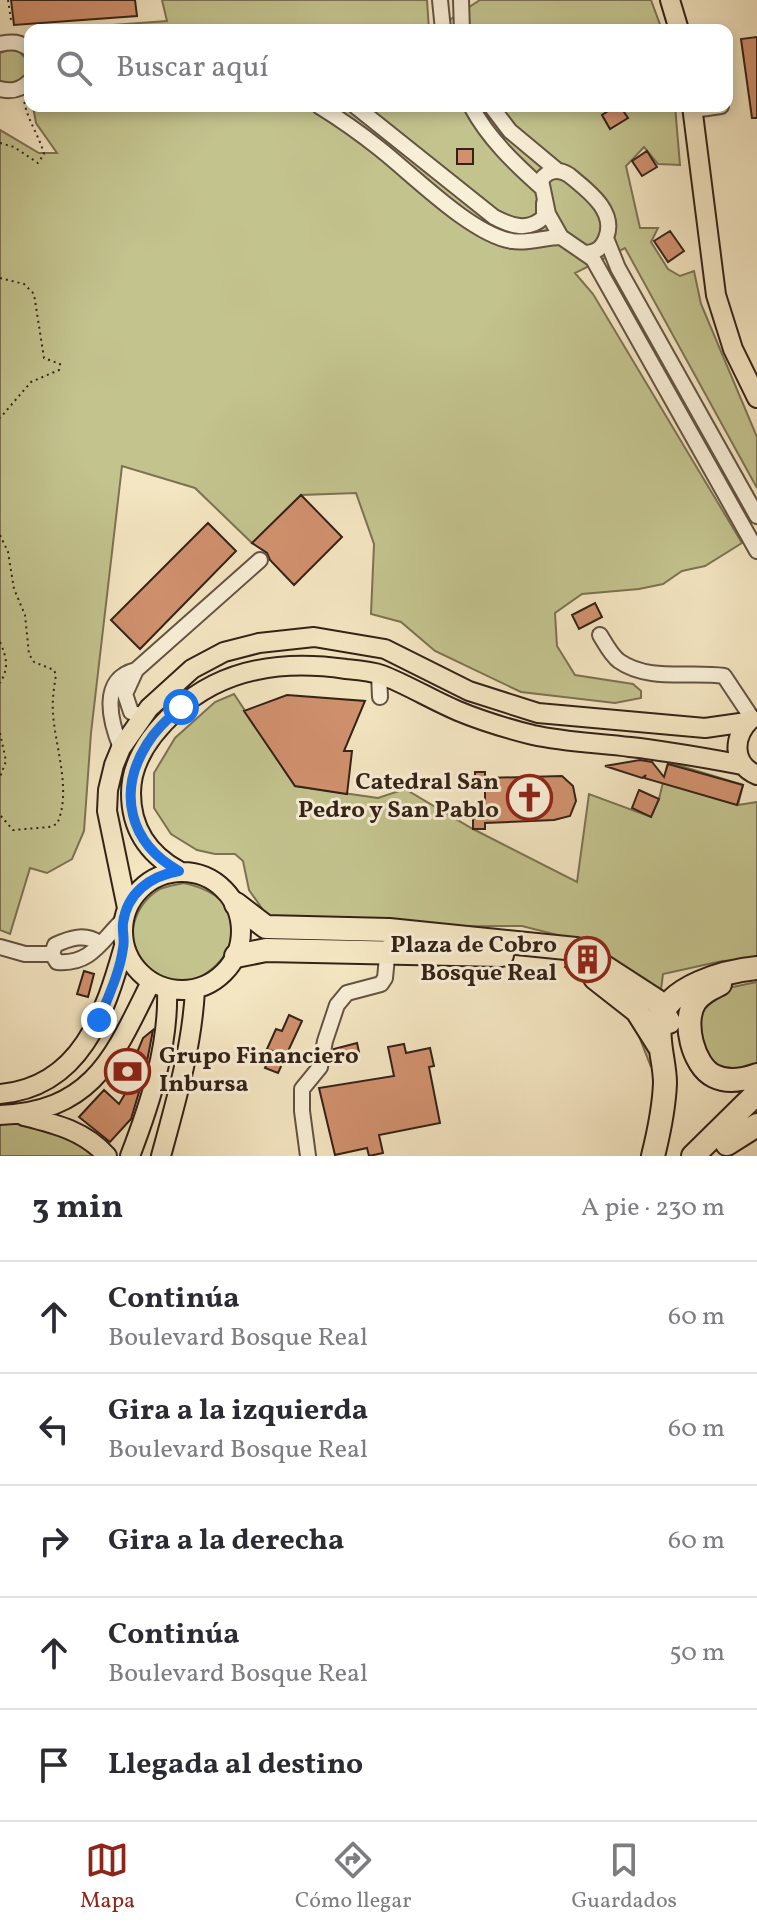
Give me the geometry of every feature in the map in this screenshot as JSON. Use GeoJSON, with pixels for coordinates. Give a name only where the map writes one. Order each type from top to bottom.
{"type":"FeatureCollection","features":[{"type":"Feature","properties":{"kind":"highway"},"geometry":{"type":"LineString","coordinates":[[236,904],[266,927],[327,940]]}},
{"type":"Feature","properties":{"kind":"highway"},"geometry":{"type":"LineString","coordinates":[[236,956],[327,940],[534,950],[572,956]]}},
{"type":"Feature","properties":{"kind":"highway"},"geometry":{"type":"LineString","coordinates":[[653,1156],[663,1110],[665,1080],[660,1021],[664,1010],[687,988],[722,974],[757,968]]}},
{"type":"Feature","properties":{"kind":"highway"},"geometry":{"type":"LineString","coordinates":[[662,1052],[637,1011],[599,972],[639,987],[687,988]]}},
{"type":"Feature","properties":{"kind":"highway"},"geometry":{"type":"LineString","coordinates":[[705,1070],[692,1041],[690,1011],[694,1003],[701,994],[727,981],[757,975]]}},
{"type":"Feature","properties":{"kind":"highway"},"geometry":{"type":"LineString","coordinates":[[639,987],[664,1010],[691,1059],[713,1076],[728,1080],[757,1075]]}},
{"type":"Feature","properties":{"kind":"highway"},"geometry":{"type":"LineString","coordinates":[[693,1156],[757,1093]]}},
{"type":"Feature","properties":{"kind":"highway"},"geometry":{"type":"LineString","coordinates":[[721,1150],[757,1114]]}},
{"type":"Feature","properties":{"kind":"highway"},"geometry":{"type":"LineString","coordinates":[[721,1150],[757,1125]]}},
{"type":"Feature","properties":{"kind":"main road"},"geometry":{"type":"LineString","coordinates":[[670,0],[677,24]]}},
{"type":"Feature","properties":{"kind":"main road"},"geometry":{"type":"LineString","coordinates":[[693,112],[716,295],[733,349],[757,398]]}},
{"type":"Feature","properties":{"kind":"main road"},"geometry":{"type":"LineString","coordinates":[[0,1094],[19,1092],[47,1081],[63,1069],[83,1046],[99,1020],[124,946],[125,914],[107,811],[108,790],[121,748],[141,716],[169,687],[192,669],[224,652],[259,643],[314,637],[385,649],[469,691],[538,713],[705,728],[752,719]]}},
{"type":"Feature","properties":{"kind":"main road"},"geometry":{"type":"LineString","coordinates":[[179,871],[160,861],[148,847],[133,815],[131,783],[146,745],[159,728],[202,690],[233,675],[267,666],[316,664],[379,674],[459,712],[534,735],[670,751],[750,770]]}},
{"type":"Feature","properties":{"kind":"main road"},"geometry":{"type":"LineString","coordinates":[[750,770],[737,751],[738,736],[752,719]]}},
{"type":"Feature","properties":{"kind":"main road"},"geometry":{"type":"LineString","coordinates":[[124,946],[134,966],[159,985],[195,990],[219,978],[236,956],[241,939],[241,921],[236,904],[226,890],[197,873],[179,871],[148,881],[135,893],[125,914]]}},
{"type":"Feature","properties":{"kind":"main road"},"geometry":{"type":"LineString","coordinates":[[9,1114],[52,1107],[79,1092],[118,1049],[159,985]]}},
{"type":"Feature","properties":{"kind":"main road"},"geometry":{"type":"LineString","coordinates":[[130,1156],[157,1073],[168,1011],[159,985]]}},
{"type":"Feature","properties":{"kind":"main road"},"geometry":{"type":"LineString","coordinates":[[161,1156],[182,1079],[195,990]]}},
{"type":"Feature","properties":{"kind":"main road"},"geometry":{"type":"LineString","coordinates":[[9,1114],[67,1127],[95,1143],[107,1156]]}},
{"type":"Feature","properties":{"kind":"street"},"geometry":{"type":"LineString","coordinates":[[440,0],[442,24]]}},
{"type":"Feature","properties":{"kind":"street"},"geometry":{"type":"LineString","coordinates":[[461,0],[462,24]]}},
{"type":"Feature","properties":{"kind":"street"},"geometry":{"type":"LineString","coordinates":[[0,44],[10,41],[24,43]]}},
{"type":"Feature","properties":{"kind":"street"},"geometry":{"type":"LineString","coordinates":[[0,89],[11,91],[24,87]]}},
{"type":"Feature","properties":{"kind":"street"},"geometry":{"type":"LineString","coordinates":[[328,112],[380,149],[474,225],[494,236],[526,242],[561,237]]}},
{"type":"Feature","properties":{"kind":"street"},"geometry":{"type":"LineString","coordinates":[[363,112],[494,217],[510,225],[526,226],[538,223],[544,217],[541,180],[545,174],[558,171]]}},
{"type":"Feature","properties":{"kind":"street"},"geometry":{"type":"LineString","coordinates":[[474,112],[508,157],[541,187]]}},
{"type":"Feature","properties":{"kind":"street"},"geometry":{"type":"LineString","coordinates":[[496,112],[510,131],[558,171],[569,175],[605,210],[609,230],[606,238],[599,249],[586,253]]}},
{"type":"Feature","properties":{"kind":"street"},"geometry":{"type":"LineString","coordinates":[[544,203],[561,237],[586,253],[598,268],[757,551]]}},
{"type":"Feature","properties":{"kind":"street"},"geometry":{"type":"LineString","coordinates":[[606,238],[618,268],[757,516]]}},
{"type":"Feature","properties":{"kind":"street"},"geometry":{"type":"LineString","coordinates":[[141,716],[131,712],[125,694],[136,670],[260,560]]}},
{"type":"Feature","properties":{"kind":"street"},"geometry":{"type":"LineString","coordinates":[[600,635],[618,660],[652,674],[704,673],[724,676],[752,719]]}},
{"type":"Feature","properties":{"kind":"street"},"geometry":{"type":"LineString","coordinates":[[121,748],[112,718],[112,690],[116,680],[136,670]]}},
{"type":"Feature","properties":{"kind":"street"},"geometry":{"type":"LineString","coordinates":[[379,674],[380,697]]}},
{"type":"Feature","properties":{"kind":"street"},"geometry":{"type":"LineString","coordinates":[[52,954],[57,962],[91,955],[125,914]]}},
{"type":"Feature","properties":{"kind":"street"},"geometry":{"type":"LineString","coordinates":[[52,954],[55,945],[71,939],[87,936],[99,943]]}},
{"type":"Feature","properties":{"kind":"street"},"geometry":{"type":"LineString","coordinates":[[308,1156],[302,1089],[320,1067],[337,1005],[347,993],[381,984],[385,978],[388,941]]}},
{"type":"Feature","properties":{"kind":"street"},"geometry":{"type":"LineString","coordinates":[[0,947],[25,954],[52,954]]}},
{"type":"Feature","properties":{"kind":"path"},"geometry":{"type":"LineString","coordinates":[[8,0],[11,20]]}},
{"type":"Feature","properties":{"kind":"path"},"geometry":{"type":"LineString","coordinates":[[0,143],[14,147],[38,163],[44,154],[26,112]]}},
{"type":"Feature","properties":{"kind":"path"},"geometry":{"type":"LineString","coordinates":[[0,278],[24,284],[34,294],[44,358],[60,364],[59,370],[31,382],[0,418]]}},
{"type":"Feature","properties":{"kind":"path"},"geometry":{"type":"LineString","coordinates":[[0,535],[8,552],[14,589],[25,615],[29,654],[34,662],[54,670],[56,675],[53,715],[62,795],[60,818],[53,826],[13,830],[0,815]]}},
{"type":"Feature","properties":{"kind":"path"},"geometry":{"type":"LineString","coordinates":[[0,642],[7,659],[6,673],[0,683]]}},
{"type":"Feature","properties":{"kind":"path"},"geometry":{"type":"LineString","coordinates":[[0,733],[6,761],[0,777]]}},
{"type":"Feature","properties":{"kind":"green space"},"geometry":{"type":"Polygon","coordinates":[[[162,0],[427,0],[429,24],[126,24],[167,21],[162,0]]]}},
{"type":"Feature","properties":{"kind":"green space"},"geometry":{"type":"Polygon","coordinates":[[[480,0],[651,0],[660,24],[443,24],[480,0]]]}},
{"type":"Feature","properties":{"kind":"green space"},"geometry":{"type":"Polygon","coordinates":[[[18,50],[24,57],[24,78],[11,85],[0,81],[0,53],[18,50]]]}},
{"type":"Feature","properties":{"kind":"green space"},"geometry":{"type":"Polygon","coordinates":[[[34,112],[676,112],[680,165],[658,164],[644,147],[626,166],[640,228],[658,228],[651,242],[668,269],[680,276],[694,271],[701,304],[757,437],[757,488],[625,248],[575,273],[593,294],[742,543],[705,566],[682,571],[663,584],[582,594],[555,613],[557,646],[575,675],[633,684],[641,691],[641,698],[615,703],[521,692],[435,651],[401,622],[371,614],[374,544],[356,493],[301,495],[252,543],[195,488],[122,466],[91,733],[84,831],[72,859],[47,873],[30,868],[10,934],[0,930],[0,130],[39,153],[57,153],[36,123],[34,112]]]}},
{"type":"Feature","properties":{"kind":"green space"},"geometry":{"type":"Polygon","coordinates":[[[234,694],[295,786],[378,798],[405,789],[473,829],[577,882],[589,794],[651,817],[668,762],[743,785],[738,805],[757,802],[757,959],[722,961],[663,974],[651,1067],[608,957],[581,941],[522,926],[400,927],[268,917],[249,890],[243,861],[235,854],[197,850],[171,834],[154,808],[154,773],[175,738],[215,702],[234,694]]]}},
{"type":"Feature","properties":{"kind":"green space"},"geometry":{"type":"Polygon","coordinates":[[[184,883],[215,896],[231,915],[232,936],[224,956],[207,972],[187,981],[164,980],[142,964],[136,955],[132,934],[134,923],[151,896],[160,889],[184,883]]]}},
{"type":"Feature","properties":{"kind":"green space"},"geometry":{"type":"Polygon","coordinates":[[[757,982],[757,1069],[729,1077],[701,1054],[700,1003],[718,990],[757,982]]]}},
{"type":"Feature","properties":{"kind":"green space"},"geometry":{"type":"Polygon","coordinates":[[[0,1122],[41,1126],[98,1156],[0,1156],[0,1122]]]}},
{"type":"Feature","properties":{"kind":"building"},"geometry":{"type":"Polygon","coordinates":[[[11,0],[135,0],[137,16],[14,25],[11,0]]]}},
{"type":"Feature","properties":{"kind":"building"},"geometry":{"type":"Polygon","coordinates":[[[757,37],[757,118],[752,118],[741,39],[757,37]]]}},
{"type":"Feature","properties":{"kind":"building"},"geometry":{"type":"Polygon","coordinates":[[[624,112],[628,118],[610,129],[602,115],[624,112]]]}},
{"type":"Feature","properties":{"kind":"building"},"geometry":{"type":"Polygon","coordinates":[[[457,149],[473,149],[473,164],[457,164],[457,149]]]}},
{"type":"Feature","properties":{"kind":"building"},"geometry":{"type":"Polygon","coordinates":[[[647,151],[657,167],[642,176],[632,161],[647,151]]]}},
{"type":"Feature","properties":{"kind":"building"},"geometry":{"type":"Polygon","coordinates":[[[670,231],[684,251],[668,262],[654,241],[670,231]]]}},
{"type":"Feature","properties":{"kind":"building"},"geometry":{"type":"Polygon","coordinates":[[[301,495],[342,537],[294,585],[267,553],[252,543],[301,495]]]}},
{"type":"Feature","properties":{"kind":"building"},"geometry":{"type":"Polygon","coordinates":[[[208,523],[236,551],[140,649],[111,620],[208,523]]]}},
{"type":"Feature","properties":{"kind":"building"},"geometry":{"type":"Polygon","coordinates":[[[595,603],[602,617],[579,629],[572,615],[595,603]]]}},
{"type":"Feature","properties":{"kind":"building"},"geometry":{"type":"Polygon","coordinates":[[[287,695],[365,701],[344,751],[352,751],[347,794],[295,786],[244,711],[287,695]]]}},
{"type":"Feature","properties":{"kind":"building"},"geometry":{"type":"Polygon","coordinates":[[[640,760],[652,762],[664,777],[668,764],[743,785],[737,805],[644,778],[646,775],[642,778],[605,766],[640,760]]]}},
{"type":"Feature","properties":{"kind":"building","name":"Catedral San Pedro y San Pablo"},"geometry":{"type":"Polygon","coordinates":[[[475,772],[485,772],[485,778],[562,776],[573,786],[576,801],[570,816],[554,820],[485,823],[485,829],[473,829],[473,818],[485,819],[485,783],[475,783],[475,772]]]}},
{"type":"Feature","properties":{"kind":"building"},"geometry":{"type":"Polygon","coordinates":[[[639,790],[659,799],[651,817],[632,808],[639,790]]]}},
{"type":"Feature","properties":{"kind":"building"},"geometry":{"type":"Polygon","coordinates":[[[589,946],[600,953],[592,958],[581,977],[565,967],[568,962],[581,962],[587,958],[589,946]]]}},
{"type":"Feature","properties":{"kind":"building"},"geometry":{"type":"Polygon","coordinates":[[[84,971],[94,974],[88,997],[77,994],[84,971]]]}},
{"type":"Feature","properties":{"kind":"building"},"geometry":{"type":"Polygon","coordinates":[[[289,1015],[302,1021],[278,1073],[265,1068],[273,1051],[267,1049],[276,1029],[282,1031],[289,1015]]]}},
{"type":"Feature","properties":{"kind":"building"},"geometry":{"type":"Polygon","coordinates":[[[153,1030],[131,1119],[110,1142],[79,1117],[104,1090],[119,1104],[132,1082],[126,1079],[143,1038],[153,1030]]]}},
{"type":"Feature","properties":{"kind":"building"},"geometry":{"type":"Polygon","coordinates":[[[357,1043],[359,1052],[336,1059],[334,1049],[357,1043]]]}},
{"type":"Feature","properties":{"kind":"building"},"geometry":{"type":"Polygon","coordinates":[[[404,1044],[406,1053],[430,1048],[434,1066],[429,1067],[440,1123],[379,1135],[383,1153],[369,1156],[367,1148],[335,1155],[319,1088],[394,1076],[388,1047],[404,1044]]]}},
{"type":"Feature","properties":{"kind":"tunnel"},"geometry":{"type":"LineString","coordinates":[[576,949],[603,966]]}},
{"type":"Feature","properties":{"kind":"place","name":"Catedral San Pedro y San Pablo"},"geometry":{"type":"Point","coordinates":[530,797]}},
{"type":"Feature","properties":{"kind":"place","name":"Plaza de Cobro Bosque Real"},"geometry":{"type":"Point","coordinates":[588,960]}},
{"type":"Feature","properties":{"kind":"place","name":"Grupo Financiero Inbursa"},"geometry":{"type":"Point","coordinates":[128,1071]}},
{"type":"Feature","properties":{"kind":"route"},"geometry":{"type":"LineString","coordinates":[[99,1020],[124,946],[123,920],[135,893],[148,881],[179,871],[160,861],[138,831],[133,815],[131,783],[146,745],[181,707]]}}]}
